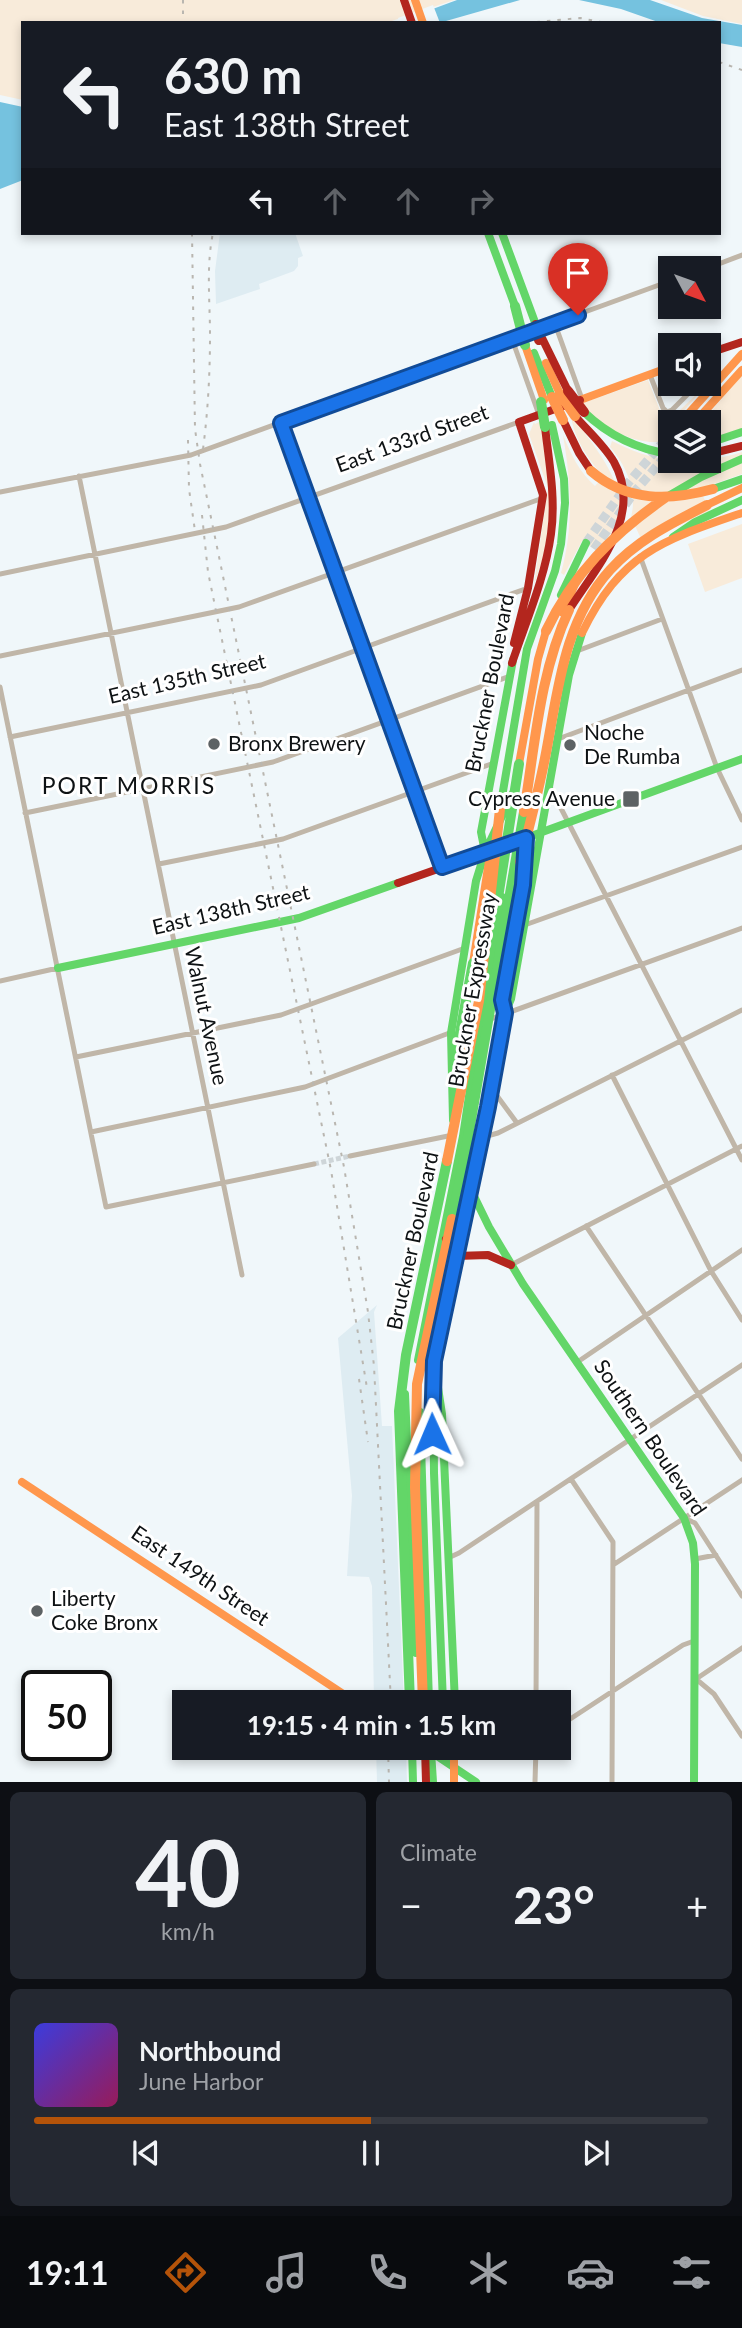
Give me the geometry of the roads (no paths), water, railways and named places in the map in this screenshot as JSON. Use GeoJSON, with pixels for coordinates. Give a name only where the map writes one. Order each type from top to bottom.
{"type":"FeatureCollection","features":[{"type":"Feature","properties":{"kind":"main road"},"geometry":{"type":"LineString","coordinates":[[404,0],[411,21]]}},
{"type":"Feature","properties":{"kind":"main road"},"geometry":{"type":"LineString","coordinates":[[415,0],[422,21]]}},
{"type":"Feature","properties":{"kind":"main road"},"geometry":{"type":"LineString","coordinates":[[421,0],[428,21]]}},
{"type":"Feature","properties":{"kind":"main road"},"geometry":{"type":"LineString","coordinates":[[489,235],[514,306],[534,342],[553,397],[590,471],[615,488],[650,497],[684,497],[742,479]]}},
{"type":"Feature","properties":{"kind":"main road"},"geometry":{"type":"LineString","coordinates":[[503,235],[536,325],[534,342],[553,397],[607,432],[638,448],[658,452]]}},
{"type":"Feature","properties":{"kind":"main road","name":"Bruckner Expressway"},"geometry":{"type":"LineString","coordinates":[[410,1690],[400,1436],[401,1390],[406,1355],[457,1132],[479,1001],[501,797],[527,649],[558,561],[564,526],[564,479],[549,426],[553,397],[536,377],[534,342]]}},
{"type":"Feature","properties":{"kind":"main road"},"geometry":{"type":"LineString","coordinates":[[721,350],[742,342]]}},
{"type":"Feature","properties":{"kind":"main road"},"geometry":{"type":"LineString","coordinates":[[692,410],[742,354]]}},
{"type":"Feature","properties":{"kind":"main road"},"geometry":{"type":"LineString","coordinates":[[706,410],[742,370]]}},
{"type":"Feature","properties":{"kind":"main road","name":"East 133rd Street"},"geometry":{"type":"LineString","coordinates":[[519,422],[658,372]]}},
{"type":"Feature","properties":{"kind":"main road","name":"Bruckner Expressway"},"geometry":{"type":"LineString","coordinates":[[421,1690],[415,1487],[417,1384],[515,925],[553,647],[569,610],[614,542],[624,510],[622,479],[610,456],[580,414]]}},
{"type":"Feature","properties":{"kind":"main road","name":"Bruckner Boulevard"},"geometry":{"type":"LineString","coordinates":[[429,1690],[418,1364],[421,1337],[443,1233],[457,1132],[451,1033],[476,881],[485,852],[481,832],[543,498],[541,482],[519,422]]}},
{"type":"Feature","properties":{"kind":"main road"},"geometry":{"type":"LineString","coordinates":[[512,663],[544,566],[551,533],[549,426]]}},
{"type":"Feature","properties":{"kind":"main road"},"geometry":{"type":"LineString","coordinates":[[721,439],[742,432]]}},
{"type":"Feature","properties":{"kind":"main road"},"geometry":{"type":"LineString","coordinates":[[721,451],[742,446]]}},
{"type":"Feature","properties":{"kind":"main road"},"geometry":{"type":"LineString","coordinates":[[638,448],[658,449]]}},
{"type":"Feature","properties":{"kind":"main road"},"geometry":{"type":"LineString","coordinates":[[479,1001],[538,659],[555,611],[593,555],[624,527],[688,484],[742,459]]}},
{"type":"Feature","properties":{"kind":"main road"},"geometry":{"type":"LineString","coordinates":[[515,925],[562,660],[579,618],[603,580],[633,548],[665,526],[742,488]]}},
{"type":"Feature","properties":{"kind":"main road"},"geometry":{"type":"LineString","coordinates":[[640,556],[695,522],[742,500]]}},
{"type":"Feature","properties":{"kind":"main road"},"geometry":{"type":"LineString","coordinates":[[673,537],[742,513]]}},
{"type":"Feature","properties":{"kind":"main road","name":"Bruckner Boulevard"},"geometry":{"type":"LineString","coordinates":[[420,1690],[405,1392],[415,1325],[481,1023],[546,642],[562,594],[590,546],[551,650],[530,778],[523,885],[502,1000],[505,1013],[483,1136],[434,1361],[432,1414],[443,1690]]}},
{"type":"Feature","properties":{"kind":"main road","name":"Bruckner Boulevard"},"geometry":{"type":"LineString","coordinates":[[515,925],[541,834],[575,652],[597,604],[619,576],[640,556]]}},
{"type":"Feature","properties":{"kind":"main road","name":"East 138th Street"},"geometry":{"type":"LineString","coordinates":[[58,968],[299,918],[541,834],[742,759]]}},
{"type":"Feature","properties":{"kind":"main road"},"geometry":{"type":"LineString","coordinates":[[457,1132],[455,1082],[459,1038],[489,861],[485,852],[522,772]]}},
{"type":"Feature","properties":{"kind":"main road","name":"Southern Boulevard"},"geometry":{"type":"LineString","coordinates":[[470,1188],[486,1225],[511,1265],[684,1518],[693,1543],[695,1559],[694,1782]]}},
{"type":"Feature","properties":{"kind":"main road"},"geometry":{"type":"LineString","coordinates":[[443,1233],[456,1256],[470,1259],[482,1254],[491,1255],[511,1265]]}},
{"type":"Feature","properties":{"kind":"main road"},"geometry":{"type":"LineString","coordinates":[[415,1325],[414,1350],[418,1364]]}},
{"type":"Feature","properties":{"kind":"main road","name":"Bruckner Boulevard"},"geometry":{"type":"LineString","coordinates":[[434,1361],[442,1414],[453,1690]]}},
{"type":"Feature","properties":{"kind":"main road","name":"East 149th Street"},"geometry":{"type":"LineString","coordinates":[[22,1482],[337,1690]]}},
{"type":"Feature","properties":{"kind":"main road"},"geometry":{"type":"LineString","coordinates":[[411,1533],[422,1486]]}},
{"type":"Feature","properties":{"kind":"main road"},"geometry":{"type":"LineString","coordinates":[[412,1760],[413,1782]]}},
{"type":"Feature","properties":{"kind":"main road"},"geometry":{"type":"LineString","coordinates":[[424,1782],[426,1760]]}},
{"type":"Feature","properties":{"kind":"main road"},"geometry":{"type":"LineString","coordinates":[[429,1760],[433,1782]]}},
{"type":"Feature","properties":{"kind":"main road"},"geometry":{"type":"LineString","coordinates":[[443,1760],[476,1782]]}},
{"type":"Feature","properties":{"kind":"main road"},"geometry":{"type":"LineString","coordinates":[[451,1760],[453,1767]]}},
{"type":"Feature","properties":{"kind":"main road"},"geometry":{"type":"LineString","coordinates":[[453,1760],[454,1782]]}},
{"type":"Feature","properties":{"kind":"street"},"geometry":{"type":"LineString","coordinates":[[721,263],[742,255]]}},
{"type":"Feature","properties":{"kind":"street"},"geometry":{"type":"LineString","coordinates":[[0,492],[191,455],[658,285]]}},
{"type":"Feature","properties":{"kind":"street"},"geometry":{"type":"LineString","coordinates":[[555,324],[582,399]]}},
{"type":"Feature","properties":{"kind":"street"},"geometry":{"type":"LineString","coordinates":[[512,339],[539,415]]}},
{"type":"Feature","properties":{"kind":"street"},"geometry":{"type":"LineString","coordinates":[[650,375],[658,395]]}},
{"type":"Feature","properties":{"kind":"street"},"geometry":{"type":"LineString","coordinates":[[658,396],[667,412],[686,396]]}},
{"type":"Feature","properties":{"kind":"street","name":"East 133rd Street"},"geometry":{"type":"LineString","coordinates":[[0,574],[215,530],[519,422]]}},
{"type":"Feature","properties":{"kind":"street"},"geometry":{"type":"LineString","coordinates":[[281,423],[442,867]]}},
{"type":"Feature","properties":{"kind":"street","name":"Walnut Avenue"},"geometry":{"type":"LineString","coordinates":[[79,476],[242,1275]]}},
{"type":"Feature","properties":{"kind":"street"},"geometry":{"type":"LineString","coordinates":[[0,656],[228,610],[543,498]]}},
{"type":"Feature","properties":{"kind":"street"},"geometry":{"type":"LineString","coordinates":[[640,556],[717,768],[742,820]]}},
{"type":"Feature","properties":{"kind":"street","name":"East 135th Street"},"geometry":{"type":"LineString","coordinates":[[10,737],[261,685],[527,588]]}},
{"type":"Feature","properties":{"kind":"street"},"geometry":{"type":"LineString","coordinates":[[575,652],[662,619]]}},
{"type":"Feature","properties":{"kind":"street"},"geometry":{"type":"LineString","coordinates":[[558,739],[742,670]]}},
{"type":"Feature","properties":{"kind":"street"},"geometry":{"type":"LineString","coordinates":[[25,813],[272,762],[510,676]]}},
{"type":"Feature","properties":{"kind":"street"},"geometry":{"type":"LineString","coordinates":[[0,687],[3,722],[10,737],[106,1207],[314,1164]]}},
{"type":"Feature","properties":{"kind":"street"},"geometry":{"type":"LineString","coordinates":[[159,864],[283,839],[494,763]]}},
{"type":"Feature","properties":{"kind":"street"},"geometry":{"type":"LineString","coordinates":[[549,785],[680,1041],[739,1148],[742,1160]]}},
{"type":"Feature","properties":{"kind":"street"},"geometry":{"type":"LineString","coordinates":[[515,925],[606,897],[742,847]]}},
{"type":"Feature","properties":{"kind":"street"},"geometry":{"type":"LineString","coordinates":[[91,1132],[305,1087],[742,929]]}},
{"type":"Feature","properties":{"kind":"street"},"geometry":{"type":"LineString","coordinates":[[76,1057],[281,1015],[465,948]]}},
{"type":"Feature","properties":{"kind":"street","name":"East 138th Street"},"geometry":{"type":"LineString","coordinates":[[0,981],[58,968]]}},
{"type":"Feature","properties":{"kind":"street"},"geometry":{"type":"LineString","coordinates":[[350,1156],[457,1132],[483,1136],[495,1134],[742,1010]]}},
{"type":"Feature","properties":{"kind":"street"},"geometry":{"type":"LineString","coordinates":[[612,1075],[711,1271],[742,1320]]}},
{"type":"Feature","properties":{"kind":"street"},"geometry":{"type":"LineString","coordinates":[[492,1089],[517,1123]]}},
{"type":"Feature","properties":{"kind":"street"},"geometry":{"type":"LineString","coordinates":[[511,1265],[739,1148]]}},
{"type":"Feature","properties":{"kind":"street"},"geometry":{"type":"LineString","coordinates":[[586,1226],[742,1459]]}},
{"type":"Feature","properties":{"kind":"street"},"geometry":{"type":"LineString","coordinates":[[576,1363],[742,1250]]}},
{"type":"Feature","properties":{"kind":"street"},"geometry":{"type":"LineString","coordinates":[[448,1558],[742,1365]]}},
{"type":"Feature","properties":{"kind":"street"},"geometry":{"type":"LineString","coordinates":[[571,1479],[613,1542],[612,1782]]}},
{"type":"Feature","properties":{"kind":"street"},"geometry":{"type":"LineString","coordinates":[[613,1565],[742,1480]]}},
{"type":"Feature","properties":{"kind":"street"},"geometry":{"type":"LineString","coordinates":[[536,1690],[537,1502]]}},
{"type":"Feature","properties":{"kind":"street"},"geometry":{"type":"LineString","coordinates":[[684,1518],[695,1523],[742,1596]]}},
{"type":"Feature","properties":{"kind":"street"},"geometry":{"type":"LineString","coordinates":[[695,1559],[716,1555]]}},
{"type":"Feature","properties":{"kind":"street"},"geometry":{"type":"LineString","coordinates":[[571,1718],[683,1645],[694,1641]]}},
{"type":"Feature","properties":{"kind":"street"},"geometry":{"type":"LineString","coordinates":[[742,1648],[696,1679],[714,1695],[742,1736]]}},
{"type":"Feature","properties":{"kind":"street"},"geometry":{"type":"LineString","coordinates":[[536,1760],[536,1782]]}},
{"type":"Feature","properties":{"kind":"water"},"geometry":{"type":"Polygon","coordinates":[[[457,0],[520,0],[446,21],[400,21],[457,0]]]}},
{"type":"Feature","properties":{"kind":"water"},"geometry":{"type":"Polygon","coordinates":[[[579,0],[650,0],[702,18],[719,21],[655,21],[621,9],[579,0]]]}},
{"type":"Feature","properties":{"kind":"water"},"geometry":{"type":"Polygon","coordinates":[[[721,21],[742,25],[742,47],[721,43],[721,21]]]}},
{"type":"Feature","properties":{"kind":"water"},"geometry":{"type":"Polygon","coordinates":[[[0,102],[21,107],[21,181],[0,189],[0,102]]]}},
{"type":"Feature","properties":{"kind":"tunnel"},"geometry":{"type":"LineString","coordinates":[[586,543],[629,482],[658,448]]}},
{"type":"Feature","properties":{"kind":"tunnel"},"geometry":{"type":"LineString","coordinates":[[594,549],[636,490],[658,465]]}},
{"type":"Feature","properties":{"kind":"tunnel"},"geometry":{"type":"LineString","coordinates":[[314,1164],[350,1156]]}},
{"type":"Feature","properties":{"kind":"railway"},"geometry":{"type":"LineString","coordinates":[[183,0],[183,21]]}},
{"type":"Feature","properties":{"kind":"railway"},"geometry":{"type":"LineString","coordinates":[[548,21],[580,18],[596,21]]}},
{"type":"Feature","properties":{"kind":"railway"},"geometry":{"type":"LineString","coordinates":[[721,63],[742,70]]}},
{"type":"Feature","properties":{"kind":"railway"},"geometry":{"type":"LineString","coordinates":[[192,235],[195,429],[200,464],[344,1167],[368,1312],[374,1366],[390,1690]]}},
{"type":"Feature","properties":{"kind":"railway"},"geometry":{"type":"LineString","coordinates":[[203,449],[209,378],[209,271],[213,235]]}},
{"type":"Feature","properties":{"kind":"railway"},"geometry":{"type":"LineString","coordinates":[[188,440],[189,489],[195,531]]}},
{"type":"Feature","properties":{"kind":"railway"},"geometry":{"type":"LineString","coordinates":[[202,515],[208,572],[331,1170],[367,1388]]}},
{"type":"Feature","properties":{"kind":"railway"},"geometry":{"type":"LineString","coordinates":[[359,1379],[368,1442]]}},
{"type":"Feature","properties":{"kind":"railway"},"geometry":{"type":"LineString","coordinates":[[388,1760],[389,1782]]}},
{"type":"Feature","properties":{"kind":"place","name":"Bronx Brewery"},"geometry":{"type":"Point","coordinates":[214,744]}},
{"type":"Feature","properties":{"kind":"place","name":"Noche De Rumba"},"geometry":{"type":"Point","coordinates":[570,745]}},
{"type":"Feature","properties":{"kind":"place","name":"Cypress Avenue"},"geometry":{"type":"Point","coordinates":[631,799]}},
{"type":"Feature","properties":{"kind":"place","name":"Liberty Coke Bronx"},"geometry":{"type":"Point","coordinates":[37,1611]}},
{"type":"Feature","properties":{"kind":"district","name":"PORT MORRIS"},"geometry":{"type":"Point","coordinates":[129,786]}}]}
